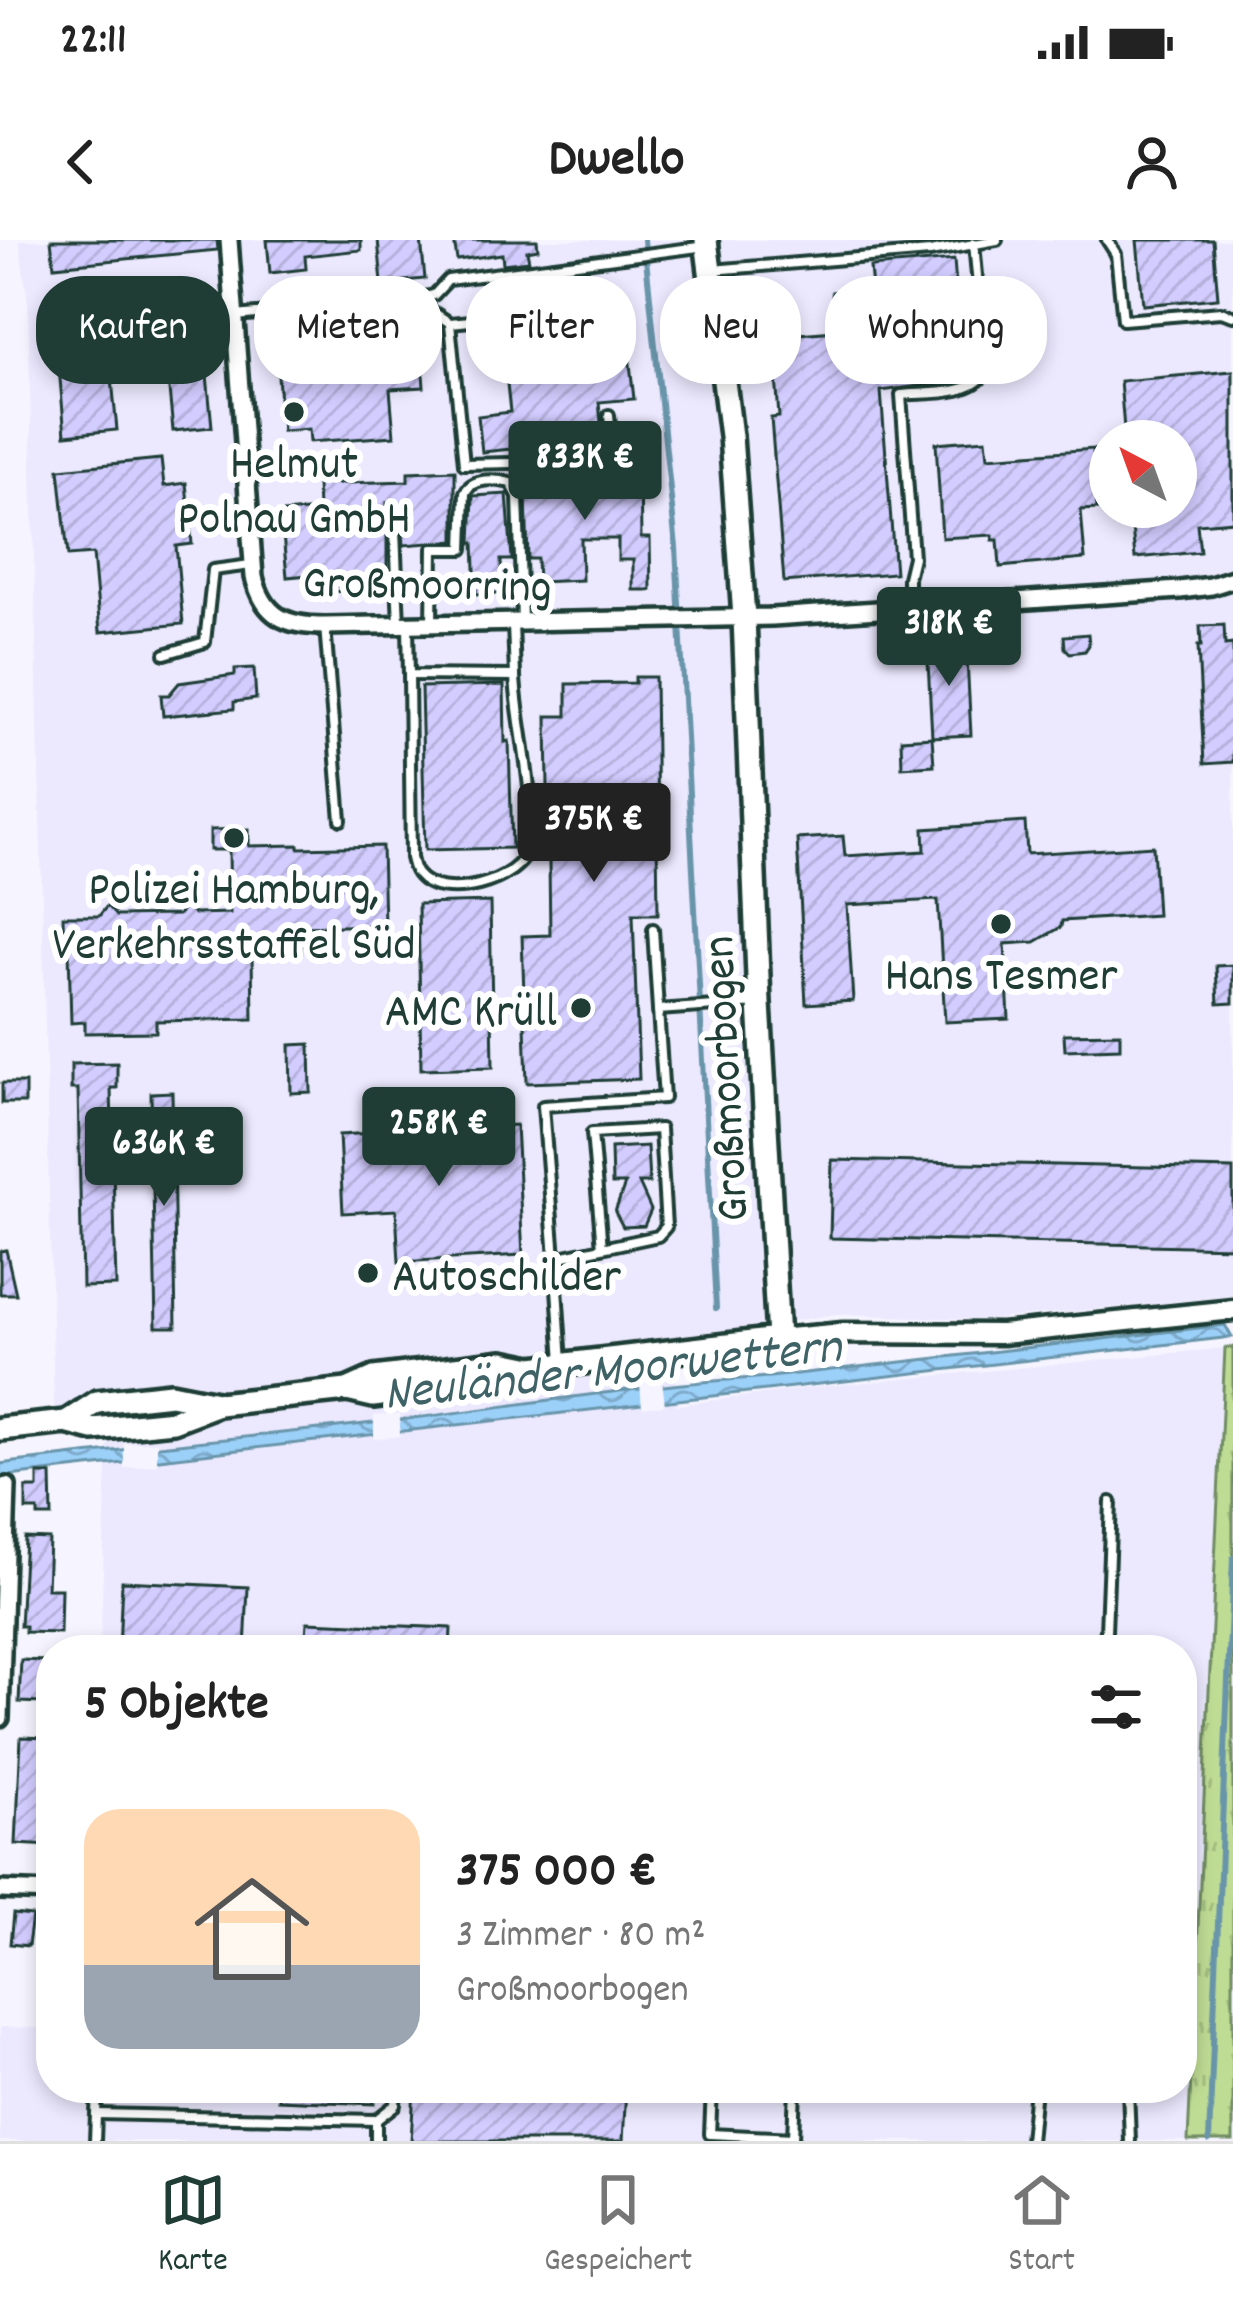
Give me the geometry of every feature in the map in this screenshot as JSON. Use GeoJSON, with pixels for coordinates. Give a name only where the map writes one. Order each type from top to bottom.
{"type":"FeatureCollection","features":[{"type":"Feature","properties":{"kind":"main road","name":"Großmoorbogen"},"geometry":{"type":"LineString","coordinates":[[707,243],[730,436],[744,617],[778,1339]]}},
{"type":"Feature","properties":{"kind":"main road"},"geometry":{"type":"LineString","coordinates":[[346,1390],[373,1396],[505,1379],[532,1368],[778,1339]]}},
{"type":"Feature","properties":{"kind":"main road"},"geometry":{"type":"LineString","coordinates":[[0,1429],[66,1421],[93,1429],[142,1424],[172,1420],[218,1404],[346,1390],[374,1378],[503,1362],[532,1368]]}},
{"type":"Feature","properties":{"kind":"main road"},"geometry":{"type":"LineString","coordinates":[[387,1394],[407,1374]]}},
{"type":"Feature","properties":{"kind":"main road"},"geometry":{"type":"LineString","coordinates":[[66,1421],[97,1402],[171,1394],[218,1404]]}},
{"type":"Feature","properties":{"kind":"street","name":"Großmoorring"},"geometry":{"type":"LineString","coordinates":[[229,240],[253,564],[258,592],[275,615],[295,624],[689,620],[1180,590],[1233,579]]}},
{"type":"Feature","properties":{"kind":"street"},"geometry":{"type":"LineString","coordinates":[[778,1339],[844,1333],[1002,1334],[1233,1310]]}},
{"type":"Feature","properties":{"kind":"street"},"geometry":{"type":"LineString","coordinates":[[0,1718],[7,1486]]}},
{"type":"Feature","properties":{"kind":"street"},"geometry":{"type":"LineString","coordinates":[[0,1889],[36,1891]]}},
{"type":"Feature","properties":{"kind":"lane"},"geometry":{"type":"LineString","coordinates":[[710,271],[930,252],[997,240]]}},
{"type":"Feature","properties":{"kind":"lane"},"geometry":{"type":"LineString","coordinates":[[1107,240],[1116,254],[1124,320],[1221,312],[1233,316]]}},
{"type":"Feature","properties":{"kind":"lane"},"geometry":{"type":"LineString","coordinates":[[442,287],[448,280],[707,243]]}},
{"type":"Feature","properties":{"kind":"lane"},"geometry":{"type":"LineString","coordinates":[[908,608],[913,557],[901,395],[963,389],[981,381],[986,373],[974,243]]}},
{"type":"Feature","properties":{"kind":"lane"},"geometry":{"type":"LineString","coordinates":[[236,316],[254,314]]}},
{"type":"Feature","properties":{"kind":"lane"},"geometry":{"type":"LineString","coordinates":[[442,317],[451,323],[466,321]]}},
{"type":"Feature","properties":{"kind":"lane"},"geometry":{"type":"LineString","coordinates":[[451,323],[464,464],[614,461],[610,415]]}},
{"type":"Feature","properties":{"kind":"lane"},"geometry":{"type":"LineString","coordinates":[[394,508],[409,675],[411,858],[427,883],[442,887],[487,884],[520,865],[528,850],[530,819],[515,676],[518,496],[511,483],[468,485],[463,549],[433,549],[432,624]]}},
{"type":"Feature","properties":{"kind":"lane"},"geometry":{"type":"LineString","coordinates":[[165,655],[205,642],[213,570],[253,564]]}},
{"type":"Feature","properties":{"kind":"lane"},"geometry":{"type":"LineString","coordinates":[[325,626],[341,820]]}},
{"type":"Feature","properties":{"kind":"lane"},"geometry":{"type":"LineString","coordinates":[[409,675],[515,676]]}},
{"type":"Feature","properties":{"kind":"lane"},"geometry":{"type":"LineString","coordinates":[[562,1364],[543,1106],[664,1098],[653,929]]}},
{"type":"Feature","properties":{"kind":"lane"},"geometry":{"type":"LineString","coordinates":[[658,1010],[759,1003]]}},
{"type":"Feature","properties":{"kind":"lane"},"geometry":{"type":"LineString","coordinates":[[555,1258],[602,1248],[658,1236],[666,1227],[660,1129],[592,1133],[602,1248]]}},
{"type":"Feature","properties":{"kind":"lane"},"geometry":{"type":"LineString","coordinates":[[1104,1635],[1112,1502]]}},
{"type":"Feature","properties":{"kind":"lane"},"geometry":{"type":"LineString","coordinates":[[95,2141],[97,2103]]}},
{"type":"Feature","properties":{"kind":"lane"},"geometry":{"type":"LineString","coordinates":[[97,2114],[376,2120],[395,2103]]}},
{"type":"Feature","properties":{"kind":"lane"},"geometry":{"type":"LineString","coordinates":[[711,2103],[710,2134],[793,2138],[794,2103]]}},
{"type":"Feature","properties":{"kind":"lane"},"geometry":{"type":"LineString","coordinates":[[1030,2141],[1034,2103]]}},
{"type":"Feature","properties":{"kind":"lane"},"geometry":{"type":"LineString","coordinates":[[1129,2103],[1130,2141]]}},
{"type":"Feature","properties":{"kind":"lane"},"geometry":{"type":"LineString","coordinates":[[376,2120],[376,2141]]}},
{"type":"Feature","properties":{"kind":"shaded area"},"geometry":{"type":"Polygon","coordinates":[[[19,240],[1233,240],[1233,1296],[988,1320],[838,1314],[675,1339],[677,1405],[1225,1348],[1197,1948],[1197,1635],[101,1635],[109,1407],[54,1412],[28,304],[19,240]]]}},
{"type":"Feature","properties":{"kind":"shaded area"},"geometry":{"type":"Polygon","coordinates":[[[0,2027],[36,2028],[36,2103],[1190,2103],[1188,2141],[0,2141],[0,2027]]]}},
{"type":"Feature","properties":{"kind":"green space"},"geometry":{"type":"Polygon","coordinates":[[[1233,1347],[1233,2141],[1188,2141],[1190,2103],[1197,2103],[1197,1948],[1225,1348],[1233,1347]]]}},
{"type":"Feature","properties":{"kind":"water"},"geometry":{"type":"Polygon","coordinates":[[[1225,1325],[1232,1337],[0,1477],[0,1464],[1225,1325]]]}},
{"type":"Feature","properties":{"kind":"pier"},"geometry":{"type":"Polygon","coordinates":[[[662,1380],[665,1405],[642,1408],[640,1383],[662,1380]]]}},
{"type":"Feature","properties":{"kind":"pier"},"geometry":{"type":"Polygon","coordinates":[[[400,1414],[400,1436],[374,1439],[374,1416],[400,1414]]]}},
{"type":"Feature","properties":{"kind":"pier"},"geometry":{"type":"Polygon","coordinates":[[[157,1442],[157,1464],[124,1468],[124,1443],[157,1442]]]}},
{"type":"Feature","properties":{"kind":"building"},"geometry":{"type":"Polygon","coordinates":[[[51,240],[217,240],[218,250],[54,266],[51,240]]]}},
{"type":"Feature","properties":{"kind":"building"},"geometry":{"type":"Polygon","coordinates":[[[267,240],[361,240],[361,250],[305,256],[306,269],[270,273],[267,240]]]}},
{"type":"Feature","properties":{"kind":"building"},"geometry":{"type":"Polygon","coordinates":[[[378,240],[421,240],[425,276],[381,276],[378,240]]]}},
{"type":"Feature","properties":{"kind":"building"},"geometry":{"type":"Polygon","coordinates":[[[454,240],[537,240],[538,249],[527,251],[529,261],[503,264],[502,254],[457,260],[454,240]]]}},
{"type":"Feature","properties":{"kind":"building"},"geometry":{"type":"Polygon","coordinates":[[[1137,240],[1213,240],[1218,298],[1143,305],[1137,240]]]}},
{"type":"Feature","properties":{"kind":"building"},"geometry":{"type":"Polygon","coordinates":[[[954,260],[955,276],[871,276],[870,267],[954,260]]]}},
{"type":"Feature","properties":{"kind":"building"},"geometry":{"type":"Polygon","coordinates":[[[825,332],[825,384],[933,384],[881,391],[895,573],[784,582],[771,418],[779,417],[777,384],[801,384],[801,334],[825,332]]]}},
{"type":"Feature","properties":{"kind":"building"},"geometry":{"type":"Polygon","coordinates":[[[1233,371],[1233,521],[1197,524],[1197,420],[1123,420],[1120,381],[1233,371]]]}},
{"type":"Feature","properties":{"kind":"building"},"geometry":{"type":"Polygon","coordinates":[[[60,384],[112,384],[117,430],[65,435],[60,384]]]}},
{"type":"Feature","properties":{"kind":"building"},"geometry":{"type":"Polygon","coordinates":[[[168,384],[208,384],[212,427],[173,431],[168,384]]]}},
{"type":"Feature","properties":{"kind":"building"},"geometry":{"type":"Polygon","coordinates":[[[279,384],[424,384],[390,389],[394,436],[310,442],[309,429],[282,431],[279,384]]]}},
{"type":"Feature","properties":{"kind":"building"},"geometry":{"type":"Polygon","coordinates":[[[507,384],[632,384],[634,399],[599,402],[604,453],[562,454],[561,444],[482,452],[478,416],[510,412],[507,384]]]}},
{"type":"Feature","properties":{"kind":"building"},"geometry":{"type":"Polygon","coordinates":[[[986,439],[988,457],[1089,449],[1089,510],[1081,510],[1085,559],[1000,567],[998,540],[993,535],[942,538],[936,443],[986,439]]]}},
{"type":"Feature","properties":{"kind":"building"},"geometry":{"type":"Polygon","coordinates":[[[161,459],[164,486],[186,483],[192,544],[176,546],[183,624],[100,632],[93,554],[68,556],[59,469],[161,459]]]}},
{"type":"Feature","properties":{"kind":"building"},"geometry":{"type":"Polygon","coordinates":[[[606,469],[607,476],[640,475],[641,538],[650,538],[651,590],[633,590],[633,560],[618,560],[618,539],[581,539],[582,580],[538,582],[537,559],[528,559],[526,493],[535,493],[534,477],[564,476],[564,470],[606,469]]]}},
{"type":"Feature","properties":{"kind":"building"},"geometry":{"type":"Polygon","coordinates":[[[455,470],[455,541],[404,545],[401,504],[395,499],[387,502],[387,590],[320,592],[320,574],[287,577],[281,513],[318,510],[317,484],[408,481],[408,472],[455,470]]]}},
{"type":"Feature","properties":{"kind":"building"},"geometry":{"type":"Polygon","coordinates":[[[507,494],[512,560],[501,560],[502,593],[476,594],[473,496],[507,494]]]}},
{"type":"Feature","properties":{"kind":"building"},"geometry":{"type":"Polygon","coordinates":[[[1197,524],[1200,552],[1135,558],[1132,528],[1197,528],[1197,524]]]}},
{"type":"Feature","properties":{"kind":"building"},"geometry":{"type":"Polygon","coordinates":[[[1224,625],[1225,645],[1233,644],[1233,762],[1204,764],[1200,626],[1224,625]]]}},
{"type":"Feature","properties":{"kind":"building"},"geometry":{"type":"Polygon","coordinates":[[[1088,634],[1085,651],[1070,653],[1065,648],[1064,636],[1088,634]]]}},
{"type":"Feature","properties":{"kind":"building"},"geometry":{"type":"Polygon","coordinates":[[[966,641],[971,735],[932,737],[927,643],[966,641]]]}},
{"type":"Feature","properties":{"kind":"building"},"geometry":{"type":"Polygon","coordinates":[[[254,668],[256,699],[234,702],[234,709],[163,716],[161,695],[169,695],[179,683],[254,668]]]}},
{"type":"Feature","properties":{"kind":"building"},"geometry":{"type":"Polygon","coordinates":[[[635,677],[655,677],[658,914],[633,914],[639,1079],[527,1083],[522,936],[550,935],[547,716],[567,716],[567,684],[635,683],[635,677]]]}},
{"type":"Feature","properties":{"kind":"building"},"geometry":{"type":"Polygon","coordinates":[[[504,685],[512,848],[425,850],[421,687],[504,685]]]}},
{"type":"Feature","properties":{"kind":"building"},"geometry":{"type":"Polygon","coordinates":[[[932,737],[934,765],[902,767],[901,739],[932,737]]]}},
{"type":"Feature","properties":{"kind":"building","name":"Hans Tesmer"},"geometry":{"type":"Polygon","coordinates":[[[1025,822],[1027,854],[1153,846],[1157,915],[1062,921],[1061,927],[1035,942],[1005,944],[1009,1019],[945,1022],[938,900],[847,905],[853,1001],[806,1004],[797,839],[843,836],[845,856],[925,851],[924,829],[1025,822]]]}},
{"type":"Feature","properties":{"kind":"building"},"geometry":{"type":"Polygon","coordinates":[[[249,829],[249,846],[382,846],[384,925],[300,927],[301,953],[252,954],[253,1019],[156,1021],[156,1032],[85,1033],[85,1022],[71,1023],[63,916],[99,916],[107,906],[116,916],[178,915],[186,906],[194,914],[230,913],[229,850],[210,850],[210,830],[249,829]]]}},
{"type":"Feature","properties":{"kind":"building"},"geometry":{"type":"Polygon","coordinates":[[[490,902],[493,1067],[421,1069],[418,904],[490,902]]]}},
{"type":"Feature","properties":{"kind":"building"},"geometry":{"type":"Polygon","coordinates":[[[1233,965],[1233,1003],[1218,1004],[1216,966],[1233,965]]]}},
{"type":"Feature","properties":{"kind":"building"},"geometry":{"type":"Polygon","coordinates":[[[1120,1033],[1120,1048],[1065,1050],[1064,1034],[1120,1033]]]}},
{"type":"Feature","properties":{"kind":"building"},"geometry":{"type":"Polygon","coordinates":[[[310,1044],[311,1092],[291,1093],[290,1045],[310,1044]]]}},
{"type":"Feature","properties":{"kind":"building"},"geometry":{"type":"Polygon","coordinates":[[[117,1063],[117,1088],[111,1088],[116,1286],[82,1287],[78,1089],[71,1089],[71,1064],[117,1063]]]}},
{"type":"Feature","properties":{"kind":"building"},"geometry":{"type":"Polygon","coordinates":[[[2,1083],[25,1083],[25,1103],[2,1103],[2,1083]]]}},
{"type":"Feature","properties":{"kind":"building"},"geometry":{"type":"Polygon","coordinates":[[[172,1092],[176,1327],[156,1327],[151,1093],[172,1092]]]}},
{"type":"Feature","properties":{"kind":"building"},"geometry":{"type":"Polygon","coordinates":[[[516,1125],[523,1255],[399,1262],[396,1210],[343,1213],[339,1135],[516,1125]]]}},
{"type":"Feature","properties":{"kind":"building"},"geometry":{"type":"Polygon","coordinates":[[[647,1146],[649,1183],[639,1183],[651,1210],[644,1226],[623,1227],[615,1212],[625,1184],[612,1184],[611,1148],[647,1146]]]}},
{"type":"Feature","properties":{"kind":"building"},"geometry":{"type":"Polygon","coordinates":[[[832,1160],[1233,1169],[1233,1247],[830,1238],[832,1160]]]}},
{"type":"Feature","properties":{"kind":"building"},"geometry":{"type":"Polygon","coordinates":[[[6,1250],[16,1294],[0,1294],[0,1251],[6,1250]]]}},
{"type":"Feature","properties":{"kind":"building"},"geometry":{"type":"Polygon","coordinates":[[[38,1474],[51,1474],[52,1516],[26,1510],[26,1488],[38,1488],[38,1474]]]}},
{"type":"Feature","properties":{"kind":"building"},"geometry":{"type":"Polygon","coordinates":[[[25,1538],[49,1539],[47,1589],[61,1589],[60,1633],[25,1632],[25,1626],[20,1626],[25,1538]]]}},
{"type":"Feature","properties":{"kind":"building"},"geometry":{"type":"Polygon","coordinates":[[[122,1581],[248,1587],[246,1635],[120,1635],[122,1581]]]}},
{"type":"Feature","properties":{"kind":"building"},"geometry":{"type":"Polygon","coordinates":[[[307,1622],[451,1628],[451,1635],[306,1635],[307,1622]]]}},
{"type":"Feature","properties":{"kind":"building"},"geometry":{"type":"Polygon","coordinates":[[[21,1660],[36,1661],[36,1703],[19,1702],[21,1660]]]}},
{"type":"Feature","properties":{"kind":"building"},"geometry":{"type":"Polygon","coordinates":[[[21,1737],[36,1738],[36,1845],[16,1844],[21,1737]]]}},
{"type":"Feature","properties":{"kind":"building"},"geometry":{"type":"Polygon","coordinates":[[[13,1914],[32,1916],[28,1946],[10,1944],[13,1914]]]}},
{"type":"Feature","properties":{"kind":"building"},"geometry":{"type":"Polygon","coordinates":[[[413,2103],[625,2103],[623,2141],[411,2141],[413,2103]]]}},
{"type":"Feature","properties":{"kind":"waterway","name":"Neuländer Moorwettern"},"geometry":{"type":"LineString","coordinates":[[644,240],[676,547],[716,1308]]}},
{"type":"Feature","properties":{"kind":"waterway"},"geometry":{"type":"LineString","coordinates":[[1209,2141],[1233,1558]]}},
{"type":"Feature","properties":{"kind":"place","name":"Helmut Polnau GmbH"},"geometry":{"type":"Point","coordinates":[294,412]}},
{"type":"Feature","properties":{"kind":"place","name":"Polizei Hamburg, Verkehrsstaffel Süd"},"geometry":{"type":"Point","coordinates":[234,838]}},
{"type":"Feature","properties":{"kind":"place","name":"Hans Tesmer"},"geometry":{"type":"Point","coordinates":[1001,924]}},
{"type":"Feature","properties":{"kind":"place","name":"AMC Krüll"},"geometry":{"type":"Point","coordinates":[581,1008]}},
{"type":"Feature","properties":{"kind":"place","name":"Autoschilder"},"geometry":{"type":"Point","coordinates":[368,1273]}}]}
